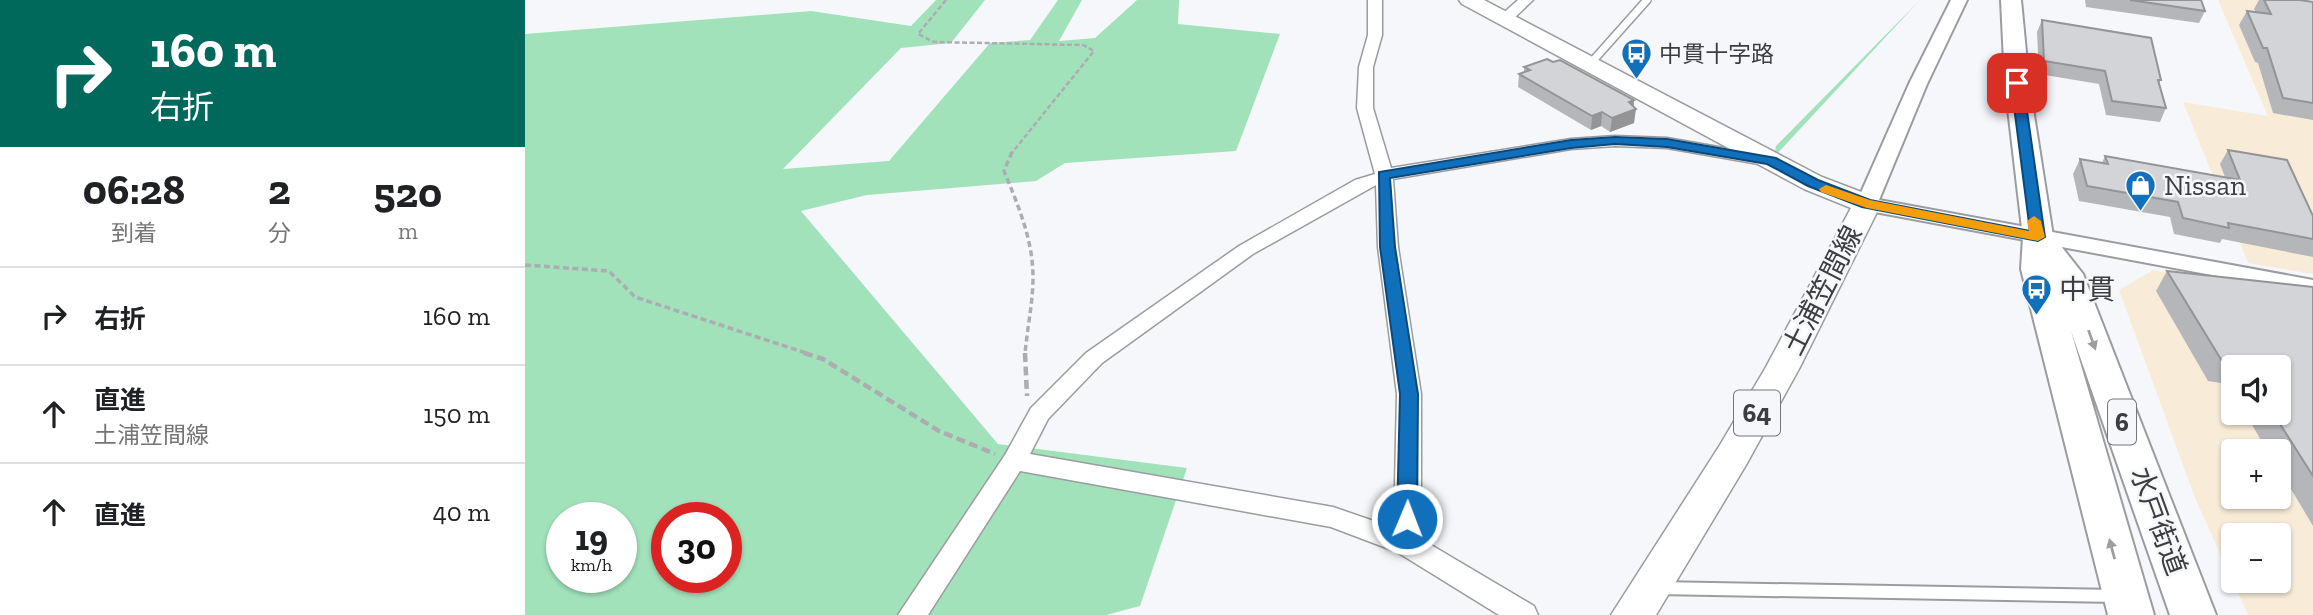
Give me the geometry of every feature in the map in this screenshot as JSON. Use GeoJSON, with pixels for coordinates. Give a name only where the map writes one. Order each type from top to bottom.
{"type":"FeatureCollection","features":[{"type":"Feature","properties":{"kind":"highway","name":"水戸街道"},"geometry":{"type":"LineString","coordinates":[[2011,0],[2017,83],[2038,237],[2037,269],[2128,606]]}},
{"type":"Feature","properties":{"kind":"highway","name":"水戸街道"},"geometry":{"type":"LineString","coordinates":[[2038,237],[2067,274],[2193,615]]}},
{"type":"Feature","properties":{"kind":"main road","name":"土浦笠間線"},"geometry":{"type":"LineString","coordinates":[[1469,0],[1813,183],[1867,204],[1783,367],[1733,455],[1642,602]]}},
{"type":"Feature","properties":{"kind":"street"},"geometry":{"type":"LineString","coordinates":[[1375,0],[1375,35],[1366,67],[1365,108],[1384,175],[1388,247],[1409,394],[1407,544]]}},
{"type":"Feature","properties":{"kind":"street"},"geometry":{"type":"LineString","coordinates":[[1505,19],[1526,0]]}},
{"type":"Feature","properties":{"kind":"street"},"geometry":{"type":"LineString","coordinates":[[1959,0],[1918,84],[1867,204],[2313,287]]}},
{"type":"Feature","properties":{"kind":"street"},"geometry":{"type":"LineString","coordinates":[[912,615],[1014,461],[1039,414],[1094,358],[1246,250],[1341,194],[1384,175],[1571,144],[1615,141],[1667,143],[1771,161]]}},
{"type":"Feature","properties":{"kind":"street"},"geometry":{"type":"LineString","coordinates":[[1014,461],[1333,516],[1407,544],[1524,615]]}},
{"type":"Feature","properties":{"kind":"lane"},"geometry":{"type":"LineString","coordinates":[[1590,64],[1647,0]]}},
{"type":"Feature","properties":{"kind":"lane"},"geometry":{"type":"LineString","coordinates":[[1642,602],[2128,606]]}},
{"type":"Feature","properties":{"kind":"path"},"geometry":{"type":"LineString","coordinates":[[946,0],[918,34],[934,42],[1083,45],[1094,51],[1010,155],[1004,171],[1030,238],[1033,277],[1023,376],[1033,425]]}},
{"type":"Feature","properties":{"kind":"path"},"geometry":{"type":"LineString","coordinates":[[525,265],[609,271],[635,297],[823,359],[939,431],[1014,461]]}},
{"type":"Feature","properties":{"kind":"shaded area"},"geometry":{"type":"Polygon","coordinates":[[[2218,0],[2313,0],[2313,274],[2248,263],[2183,102],[2268,116],[2218,0]]]}},
{"type":"Feature","properties":{"kind":"shaded area"},"geometry":{"type":"Polygon","coordinates":[[[2153,270],[2313,300],[2313,615],[2248,615],[2238,593],[2291,593],[2291,523],[2221,523],[2221,555],[2195,498],[2119,290],[2153,270]]]}},
{"type":"Feature","properties":{"kind":"green space"},"geometry":{"type":"Polygon","coordinates":[[[936,0],[985,0],[951,43],[901,48],[783,169],[889,161],[990,43],[1030,40],[1058,0],[1082,0],[1059,41],[1095,38],[1137,0],[1179,0],[1178,24],[1280,34],[1236,151],[1065,163],[1036,181],[867,195],[801,211],[998,444],[1187,468],[1140,606],[1106,615],[525,615],[525,34],[811,11],[911,26],[936,0]]]}},
{"type":"Feature","properties":{"kind":"green space"},"geometry":{"type":"Polygon","coordinates":[[[1920,0],[1774,157],[1776,146],[1920,0]]]}},
{"type":"Feature","properties":{"kind":"building"},"geometry":{"type":"Polygon","coordinates":[[[2130,0],[2201,0],[2205,11],[2130,0]]]}},
{"type":"Feature","properties":{"kind":"building"},"geometry":{"type":"Polygon","coordinates":[[[2264,0],[2313,2],[2313,103],[2283,98],[2267,48],[2263,48],[2247,11],[2271,14],[2264,0]]]}},
{"type":"Feature","properties":{"kind":"building"},"geometry":{"type":"Polygon","coordinates":[[[2042,20],[2151,38],[2166,108],[2112,101],[2105,71],[2044,61],[2042,20]]]}},
{"type":"Feature","properties":{"kind":"building"},"geometry":{"type":"Polygon","coordinates":[[[1547,59],[1553,62],[1560,60],[1634,100],[1629,102],[1636,109],[1612,118],[1602,112],[1592,116],[1519,74],[1530,70],[1524,67],[1547,59]]]}},
{"type":"Feature","properties":{"kind":"building"},"geometry":{"type":"Polygon","coordinates":[[[2228,150],[2287,160],[2313,216],[2313,239],[2228,223],[2229,228],[2183,218],[2178,202],[2087,186],[2080,159],[2108,164],[2105,156],[2240,180],[2228,150]]]}},
{"type":"Feature","properties":{"kind":"building"},"geometry":{"type":"Polygon","coordinates":[[[2167,271],[2313,287],[2313,476],[2281,425],[2291,425],[2291,355],[2221,355],[2221,359],[2167,271]]]}},
{"type":"Feature","properties":{"kind":"slow traffic"},"geometry":{"type":"LineString","coordinates":[[1826,189],[1867,204],[2038,237],[2034,221]]}},
{"type":"Feature","properties":{"kind":"place","name":"中貫十字路"},"geometry":{"type":"Point","coordinates":[1636,81]}},
{"type":"Feature","properties":{"kind":"place","name":"Nissan"},"geometry":{"type":"Point","coordinates":[2141,212]}},
{"type":"Feature","properties":{"kind":"place","name":"中貫"},"geometry":{"type":"Point","coordinates":[2036,316]}},
{"type":"Feature","properties":{"kind":"route"},"geometry":{"type":"LineString","coordinates":[[1407,519],[1409,394],[1388,247],[1384,175],[1571,144],[1615,141],[1667,143],[1771,161],[1813,183],[1867,204],[2038,237],[2017,83]]}}]}
